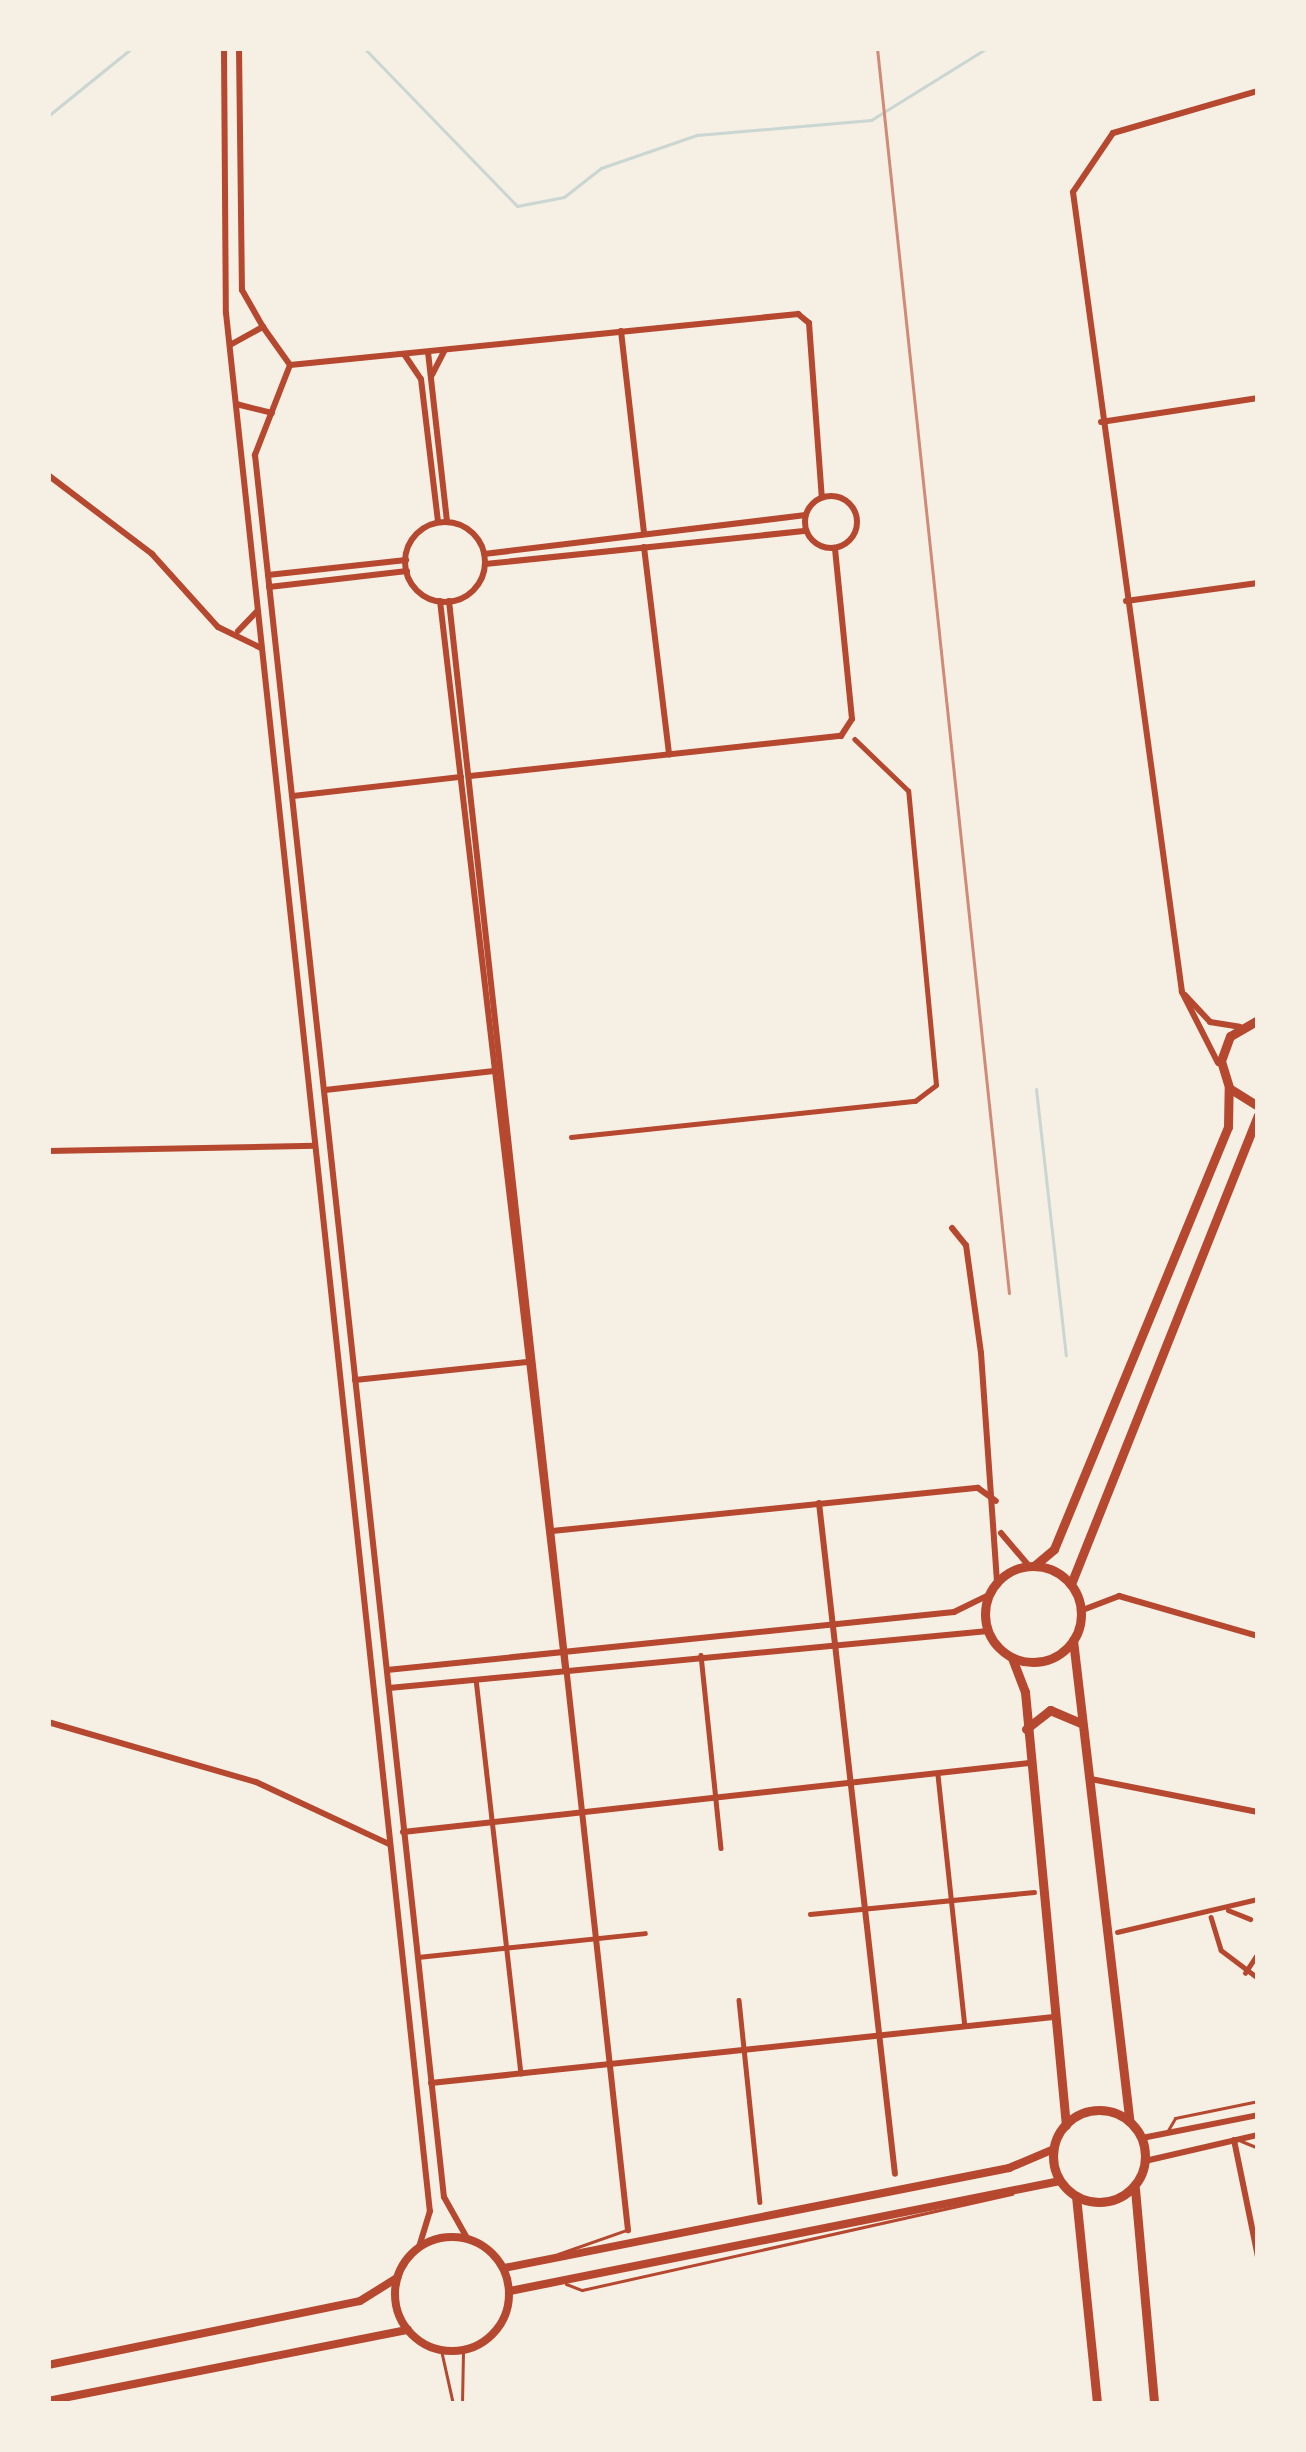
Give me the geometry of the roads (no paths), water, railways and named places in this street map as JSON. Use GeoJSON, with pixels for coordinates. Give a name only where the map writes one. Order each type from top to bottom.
{"type":"FeatureCollection","features":[{"type":"Feature","properties":{"kind":"highway"},"geometry":{"type":"LineString","coordinates":[[1135,2186],[1102,2203],[1076,2196],[1060,2181],[1054,2149],[1066,2125],[1026,1729],[1012,1658],[988,1631],[988,1595],[997,1582],[1054,1550],[1228,1127],[1229,1088],[1222,1068],[1240,1027],[1258,1020]]}},
{"type":"Feature","properties":{"kind":"highway"},"geometry":{"type":"LineString","coordinates":[[1154,2404],[1135,2186],[1145,2161],[1142,2138],[1130,2122],[1073,1640],[1081,1611],[1071,1584],[1258,1111],[1229,1088]]}},
{"type":"Feature","properties":{"kind":"highway"},"geometry":{"type":"LineString","coordinates":[[1032,1566],[1071,1584]]}},
{"type":"Feature","properties":{"kind":"highway"},"geometry":{"type":"LineString","coordinates":[[1012,1658],[1046,1660],[1073,1640]]}},
{"type":"Feature","properties":{"kind":"highway"},"geometry":{"type":"LineString","coordinates":[[1026,1729],[1050,1710],[1082,1725]]}},
{"type":"Feature","properties":{"kind":"highway"},"geometry":{"type":"LineString","coordinates":[[1066,2125],[1102,2110],[1130,2122]]}},
{"type":"Feature","properties":{"kind":"highway"},"geometry":{"type":"LineString","coordinates":[[1076,2196],[1097,2404]]}},
{"type":"Feature","properties":{"kind":"main road"},"geometry":{"type":"LineString","coordinates":[[504,2268],[545,2264],[1009,2168],[1054,2149]]}},
{"type":"Feature","properties":{"kind":"main road"},"geometry":{"type":"LineString","coordinates":[[510,2291],[1029,2181],[1060,2181]]}},
{"type":"Feature","properties":{"kind":"main road"},"geometry":{"type":"LineString","coordinates":[[48,2366],[360,2301],[397,2278],[419,2247],[467,2238],[504,2268],[510,2291],[493,2335],[463,2350],[441,2350],[408,2330],[48,2401]]}},
{"type":"Feature","properties":{"kind":"main road"},"geometry":{"type":"LineString","coordinates":[[397,2278],[408,2330]]}},
{"type":"Feature","properties":{"kind":"street"},"geometry":{"type":"LineString","coordinates":[[224,48],[230,346],[430,2211],[419,2247]]}},
{"type":"Feature","properties":{"kind":"street"},"geometry":{"type":"LineString","coordinates":[[239,48],[242,290],[290,365]]}},
{"type":"Feature","properties":{"kind":"street"},"geometry":{"type":"LineString","coordinates":[[1222,1068],[1183,992],[1073,226],[1085,164],[1113,133],[1258,91]]}},
{"type":"Feature","properties":{"kind":"street"},"geometry":{"type":"LineString","coordinates":[[290,365],[804,317],[822,498],[806,515],[644,533],[485,559]]}},
{"type":"Feature","properties":{"kind":"street"},"geometry":{"type":"LineString","coordinates":[[230,346],[238,332],[263,327]]}},
{"type":"Feature","properties":{"kind":"street"},"geometry":{"type":"LineString","coordinates":[[621,331],[644,533]]}},
{"type":"Feature","properties":{"kind":"street"},"geometry":{"type":"LineString","coordinates":[[431,379],[446,349]]}},
{"type":"Feature","properties":{"kind":"street"},"geometry":{"type":"LineString","coordinates":[[428,351],[442,522]]}},
{"type":"Feature","properties":{"kind":"street"},"geometry":{"type":"LineString","coordinates":[[404,354],[421,380],[442,522]]}},
{"type":"Feature","properties":{"kind":"street"},"geometry":{"type":"LineString","coordinates":[[290,365],[255,455],[431,2083],[447,2211],[467,2238]]}},
{"type":"Feature","properties":{"kind":"street"},"geometry":{"type":"LineString","coordinates":[[1101,422],[1258,398]]}},
{"type":"Feature","properties":{"kind":"street"},"geometry":{"type":"LineString","coordinates":[[236,404],[273,413]]}},
{"type":"Feature","properties":{"kind":"street"},"geometry":{"type":"LineString","coordinates":[[48,475],[235,632],[262,648]]}},
{"type":"Feature","properties":{"kind":"street"},"geometry":{"type":"LineString","coordinates":[[822,498],[855,514],[850,539],[835,548]]}},
{"type":"Feature","properties":{"kind":"street"},"geometry":{"type":"LineString","coordinates":[[806,515],[806,531]]}},
{"type":"Feature","properties":{"kind":"street"},"geometry":{"type":"LineString","coordinates":[[407,572],[415,536],[442,522],[472,532],[485,559]]}},
{"type":"Feature","properties":{"kind":"street"},"geometry":{"type":"LineString","coordinates":[[485,559],[806,531],[835,548]]}},
{"type":"Feature","properties":{"kind":"street"},"geometry":{"type":"LineString","coordinates":[[644,547],[668,754]]}},
{"type":"Feature","properties":{"kind":"street"},"geometry":{"type":"LineString","coordinates":[[293,796],[846,731],[835,548]]}},
{"type":"Feature","properties":{"kind":"street"},"geometry":{"type":"LineString","coordinates":[[444,601],[470,592],[485,559]]}},
{"type":"Feature","properties":{"kind":"street"},"geometry":{"type":"LineString","coordinates":[[268,575],[406,560]]}},
{"type":"Feature","properties":{"kind":"street"},"geometry":{"type":"LineString","coordinates":[[269,587],[407,572],[444,601],[552,1531],[562,1653]]}},
{"type":"Feature","properties":{"kind":"street"},"geometry":{"type":"LineString","coordinates":[[1126,601],[1258,583]]}},
{"type":"Feature","properties":{"kind":"street"},"geometry":{"type":"LineString","coordinates":[[235,632],[258,610]]}},
{"type":"Feature","properties":{"kind":"street"},"geometry":{"type":"LineString","coordinates":[[571,1137],[927,1097],[939,1071],[908,791],[855,740]]}},
{"type":"Feature","properties":{"kind":"street"},"geometry":{"type":"LineString","coordinates":[[466,777],[526,1362],[562,1653],[568,1670],[628,2230]]}},
{"type":"Feature","properties":{"kind":"street"},"geometry":{"type":"LineString","coordinates":[[1183,992],[1210,1022],[1240,1027]]}},
{"type":"Feature","properties":{"kind":"street"},"geometry":{"type":"LineString","coordinates":[[324,1090],[494,1071]]}},
{"type":"Feature","properties":{"kind":"street"},"geometry":{"type":"LineString","coordinates":[[48,1151],[315,1146]]}},
{"type":"Feature","properties":{"kind":"street"},"geometry":{"type":"LineString","coordinates":[[952,1228],[965,1245],[994,1474],[997,1582]]}},
{"type":"Feature","properties":{"kind":"street"},"geometry":{"type":"LineString","coordinates":[[355,1380],[526,1362]]}},
{"type":"Feature","properties":{"kind":"street"},"geometry":{"type":"LineString","coordinates":[[552,1531],[978,1488],[994,1474]]}},
{"type":"Feature","properties":{"kind":"street"},"geometry":{"type":"LineString","coordinates":[[978,1488],[996,1501]]}},
{"type":"Feature","properties":{"kind":"street"},"geometry":{"type":"LineString","coordinates":[[819,1503],[873,2036],[895,2174]]}},
{"type":"Feature","properties":{"kind":"street"},"geometry":{"type":"LineString","coordinates":[[996,1512],[1005,1544],[1032,1566]]}},
{"type":"Feature","properties":{"kind":"street"},"geometry":{"type":"LineString","coordinates":[[387,1670],[954,1612],[988,1595]]}},
{"type":"Feature","properties":{"kind":"street"},"geometry":{"type":"LineString","coordinates":[[1081,1611],[1119,1595],[1258,1636]]}},
{"type":"Feature","properties":{"kind":"street"},"geometry":{"type":"LineString","coordinates":[[388,1688],[833,1639],[988,1631]]}},
{"type":"Feature","properties":{"kind":"street"},"geometry":{"type":"LineString","coordinates":[[700,1655],[721,1848]]}},
{"type":"Feature","properties":{"kind":"street"},"geometry":{"type":"LineString","coordinates":[[476,1679],[520,2073]]}},
{"type":"Feature","properties":{"kind":"street"},"geometry":{"type":"LineString","coordinates":[[48,1722],[256,1782],[389,1844]]}},
{"type":"Feature","properties":{"kind":"street"},"geometry":{"type":"LineString","coordinates":[[403,1832],[1029,1763]]}},
{"type":"Feature","properties":{"kind":"street"},"geometry":{"type":"LineString","coordinates":[[938,1774],[965,2026]]}},
{"type":"Feature","properties":{"kind":"street"},"geometry":{"type":"LineString","coordinates":[[1088,1778],[1258,1812]]}},
{"type":"Feature","properties":{"kind":"street"},"geometry":{"type":"LineString","coordinates":[[810,1914],[1034,1892]]}},
{"type":"Feature","properties":{"kind":"street"},"geometry":{"type":"LineString","coordinates":[[1117,1932],[1211,1917],[1258,1899]]}},
{"type":"Feature","properties":{"kind":"street"},"geometry":{"type":"LineString","coordinates":[[1258,1909],[1252,1919],[1258,1943]]}},
{"type":"Feature","properties":{"kind":"street"},"geometry":{"type":"LineString","coordinates":[[1228,1910],[1252,1919]]}},
{"type":"Feature","properties":{"kind":"street"},"geometry":{"type":"LineString","coordinates":[[1211,1917],[1221,1950],[1258,1978]]}},
{"type":"Feature","properties":{"kind":"street"},"geometry":{"type":"LineString","coordinates":[[417,1957],[645,1933]]}},
{"type":"Feature","properties":{"kind":"street"},"geometry":{"type":"LineString","coordinates":[[1245,1972],[1258,1953]]}},
{"type":"Feature","properties":{"kind":"street"},"geometry":{"type":"LineString","coordinates":[[739,2000],[760,2202]]}},
{"type":"Feature","properties":{"kind":"street"},"geometry":{"type":"LineString","coordinates":[[431,2083],[1056,2017]]}},
{"type":"Feature","properties":{"kind":"street"},"geometry":{"type":"LineString","coordinates":[[1142,2138],[1258,2115]]}},
{"type":"Feature","properties":{"kind":"street"},"geometry":{"type":"LineString","coordinates":[[1145,2161],[1258,2135]]}},
{"type":"Feature","properties":{"kind":"street"},"geometry":{"type":"LineString","coordinates":[[1237,2140],[1258,2257]]}},
{"type":"Feature","properties":{"kind":"street"},"geometry":{"type":"LineString","coordinates":[[1247,2204],[1258,2202]]}},
{"type":"Feature","properties":{"kind":"lane"},"geometry":{"type":"LineString","coordinates":[[1166,2134],[1175,2118],[1258,2102]]}},
{"type":"Feature","properties":{"kind":"lane"},"geometry":{"type":"LineString","coordinates":[[1237,2140],[1258,2148]]}},
{"type":"Feature","properties":{"kind":"lane"},"geometry":{"type":"LineString","coordinates":[[554,2280],[605,2285],[998,2204],[1029,2181]]}},
{"type":"Feature","properties":{"kind":"lane"},"geometry":{"type":"LineString","coordinates":[[545,2264],[575,2241],[628,2230]]}},
{"type":"Feature","properties":{"kind":"lane"},"geometry":{"type":"LineString","coordinates":[[441,2350],[453,2404]]}},
{"type":"Feature","properties":{"kind":"lane"},"geometry":{"type":"LineString","coordinates":[[462,2404],[463,2350]]}},
{"type":"Feature","properties":{"kind":"waterway"},"geometry":{"type":"LineString","coordinates":[[48,116],[132,48]]}},
{"type":"Feature","properties":{"kind":"waterway"},"geometry":{"type":"LineString","coordinates":[[364,48],[517,206],[564,197],[601,168],[697,135],[871,120],[987,48]]}},
{"type":"Feature","properties":{"kind":"waterway"},"geometry":{"type":"LineString","coordinates":[[1036,1089],[1066,1355]]}},
{"type":"Feature","properties":{"kind":"railway"},"geometry":{"type":"LineString","coordinates":[[877,48],[1009,1293]]}}]}
